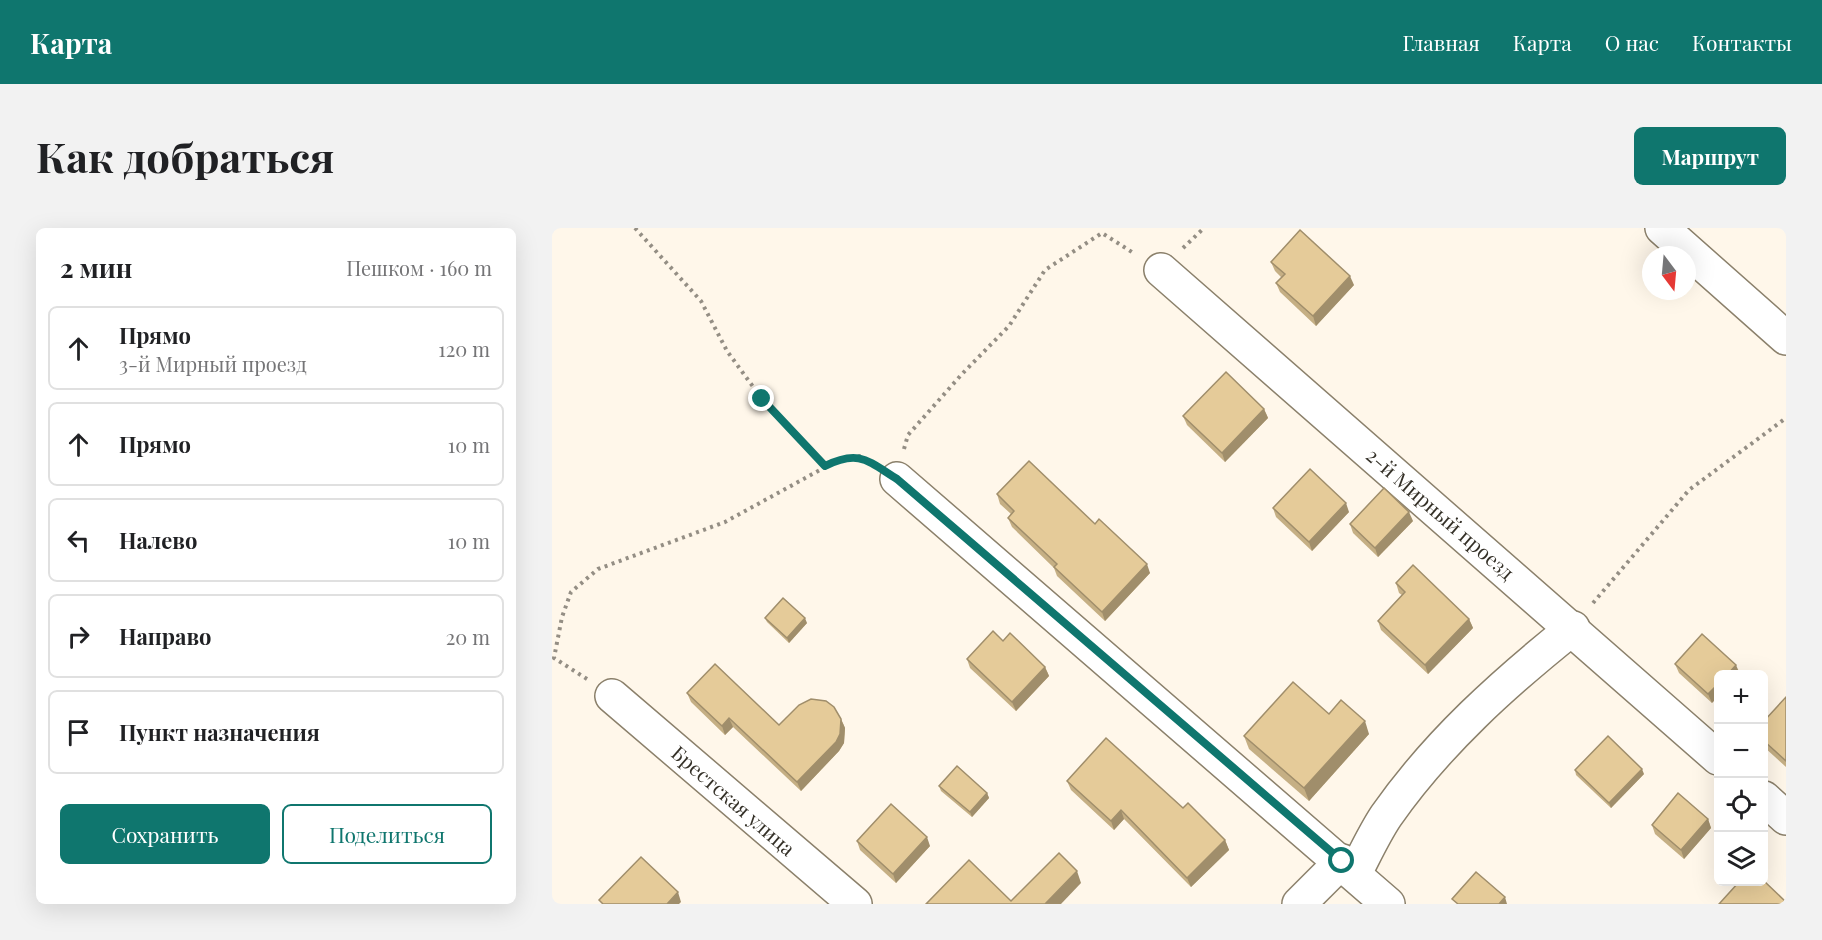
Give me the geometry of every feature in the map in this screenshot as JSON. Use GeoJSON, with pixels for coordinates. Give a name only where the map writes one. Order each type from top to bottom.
{"type":"FeatureCollection","features":[{"type":"Feature","properties":{"kind":"street"},"geometry":{"type":"LineString","coordinates":[[1662,228],[1786,339]]}},
{"type":"Feature","properties":{"kind":"street","name":"2-й Мирный проезд"},"geometry":{"type":"LineString","coordinates":[[1161,270],[1714,754]]}},
{"type":"Feature","properties":{"kind":"street"},"geometry":{"type":"LineString","coordinates":[[897,479],[1388,904]]}},
{"type":"Feature","properties":{"kind":"street"},"geometry":{"type":"LineString","coordinates":[[1299,904],[1348,867],[1435,754],[1506,681],[1573,628]]}},
{"type":"Feature","properties":{"kind":"street","name":"Брестская улица"},"geometry":{"type":"LineString","coordinates":[[612,696],[855,904]]}},
{"type":"Feature","properties":{"kind":"street"},"geometry":{"type":"LineString","coordinates":[[1768,802],[1786,818]]}},
{"type":"Feature","properties":{"kind":"path"},"geometry":{"type":"LineString","coordinates":[[635,228],[701,301],[727,351],[762,399],[825,466]]}},
{"type":"Feature","properties":{"kind":"path"},"geometry":{"type":"LineString","coordinates":[[612,696],[553,658],[562,617],[571,592],[597,569],[725,522],[840,459],[861,456],[897,479],[908,435],[962,374],[1009,326],[1045,270],[1102,233],[1161,270]]}},
{"type":"Feature","properties":{"kind":"path"},"geometry":{"type":"LineString","coordinates":[[1573,628],[1624,563],[1689,490],[1786,418]]}},
{"type":"Feature","properties":{"kind":"building"},"geometry":{"type":"Polygon","coordinates":[[[1300,230],[1350,276],[1313,316],[1276,283],[1285,274],[1271,262],[1300,230]]]}},
{"type":"Feature","properties":{"kind":"building"},"geometry":{"type":"Polygon","coordinates":[[[1226,372],[1264,409],[1222,453],[1183,416],[1226,372]]]}},
{"type":"Feature","properties":{"kind":"building"},"geometry":{"type":"Polygon","coordinates":[[[1029,461],[1095,524],[1099,519],[1147,564],[1102,612],[1054,567],[1057,564],[1008,518],[1014,511],[997,494],[1029,461]]]}},
{"type":"Feature","properties":{"kind":"building"},"geometry":{"type":"Polygon","coordinates":[[[1310,469],[1346,503],[1309,542],[1273,508],[1310,469]]]}},
{"type":"Feature","properties":{"kind":"building"},"geometry":{"type":"Polygon","coordinates":[[[1384,488],[1409,512],[1375,548],[1350,524],[1384,488]]]}},
{"type":"Feature","properties":{"kind":"building"},"geometry":{"type":"Polygon","coordinates":[[[1413,565],[1469,619],[1425,665],[1378,621],[1405,592],[1396,583],[1413,565]]]}},
{"type":"Feature","properties":{"kind":"building"},"geometry":{"type":"Polygon","coordinates":[[[783,598],[805,618],[787,638],[765,618],[783,598]]]}},
{"type":"Feature","properties":{"kind":"building"},"geometry":{"type":"Polygon","coordinates":[[[993,631],[1003,641],[1010,633],[1045,667],[1012,702],[967,659],[993,631]]]}},
{"type":"Feature","properties":{"kind":"building"},"geometry":{"type":"Polygon","coordinates":[[[1702,634],[1736,665],[1732,670],[1714,670],[1714,688],[1708,694],[1675,664],[1702,634]]]}},
{"type":"Feature","properties":{"kind":"building"},"geometry":{"type":"Polygon","coordinates":[[[715,664],[779,725],[799,705],[811,699],[826,701],[834,707],[841,719],[840,734],[836,742],[797,782],[729,718],[722,726],[687,693],[715,664]]]}},
{"type":"Feature","properties":{"kind":"building"},"geometry":{"type":"Polygon","coordinates":[[[1293,682],[1329,714],[1341,700],[1365,721],[1304,788],[1244,736],[1293,682]]]}},
{"type":"Feature","properties":{"kind":"building"},"geometry":{"type":"Polygon","coordinates":[[[1786,697],[1786,761],[1768,745],[1768,717],[1786,697]]]}},
{"type":"Feature","properties":{"kind":"building"},"geometry":{"type":"Polygon","coordinates":[[[1608,736],[1642,769],[1609,803],[1575,770],[1608,736]]]}},
{"type":"Feature","properties":{"kind":"building"},"geometry":{"type":"Polygon","coordinates":[[[1106,738],[1183,808],[1188,803],[1225,840],[1187,878],[1121,810],[1111,821],[1067,781],[1106,738]]]}},
{"type":"Feature","properties":{"kind":"building"},"geometry":{"type":"Polygon","coordinates":[[[957,766],[987,793],[970,812],[939,786],[957,766]]]}},
{"type":"Feature","properties":{"kind":"building"},"geometry":{"type":"Polygon","coordinates":[[[1678,793],[1708,819],[1681,850],[1652,825],[1678,793]]]}},
{"type":"Feature","properties":{"kind":"building"},"geometry":{"type":"Polygon","coordinates":[[[891,804],[927,837],[893,874],[857,841],[891,804]]]}},
{"type":"Feature","properties":{"kind":"building"},"geometry":{"type":"Polygon","coordinates":[[[1059,853],[1077,871],[1045,904],[926,904],[969,860],[1011,901],[1059,853]]]}},
{"type":"Feature","properties":{"kind":"building"},"geometry":{"type":"Polygon","coordinates":[[[641,857],[678,892],[667,904],[603,904],[599,900],[641,857]]]}},
{"type":"Feature","properties":{"kind":"building"},"geometry":{"type":"Polygon","coordinates":[[[1476,872],[1505,897],[1499,904],[1458,904],[1452,899],[1476,872]]]}},
{"type":"Feature","properties":{"kind":"building"},"geometry":{"type":"Polygon","coordinates":[[[1768,885],[1786,902],[1786,904],[1719,904],[1735,886],[1768,885]]]}},
{"type":"Feature","properties":{"kind":"route"},"geometry":{"type":"LineString","coordinates":[[762,399],[825,466],[840,459],[861,456],[897,479],[1342,861]]}}]}
